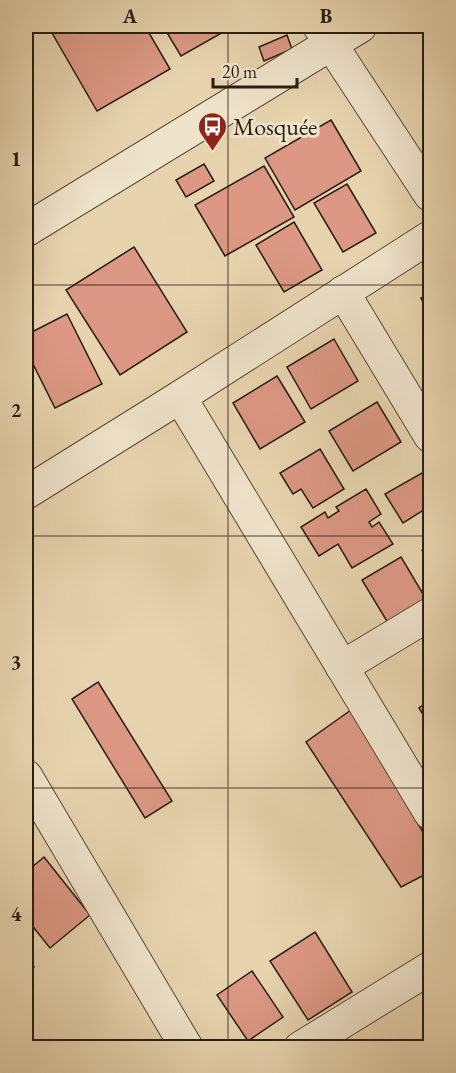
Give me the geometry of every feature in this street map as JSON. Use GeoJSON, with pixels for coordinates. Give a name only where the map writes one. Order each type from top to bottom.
{"type":"FeatureCollection","features":[{"type":"Feature","properties":{"kind":"street"},"geometry":{"type":"LineString","coordinates":[[26,230],[325,35],[360,26]]}},
{"type":"Feature","properties":{"kind":"street"},"geometry":{"type":"LineString","coordinates":[[325,35],[430,195]]}},
{"type":"Feature","properties":{"kind":"street"},"geometry":{"type":"LineString","coordinates":[[26,494],[430,237]]}},
{"type":"Feature","properties":{"kind":"street"},"geometry":{"type":"LineString","coordinates":[[343,292],[430,436]]}},
{"type":"Feature","properties":{"kind":"street"},"geometry":{"type":"LineString","coordinates":[[180,397],[430,813]]}},
{"type":"Feature","properties":{"kind":"street"},"geometry":{"type":"LineString","coordinates":[[342,667],[430,614]]}},
{"type":"Feature","properties":{"kind":"street"},"geometry":{"type":"LineString","coordinates":[[26,777],[187,1047]]}},
{"type":"Feature","properties":{"kind":"street"},"geometry":{"type":"LineString","coordinates":[[300,1047],[430,968]]}},
{"type":"Feature","properties":{"kind":"building"},"geometry":{"type":"Polygon","coordinates":[[[48,26],[145,26],[170,69],[97,111],[48,26]]]}},
{"type":"Feature","properties":{"kind":"building"},"geometry":{"type":"Polygon","coordinates":[[[163,26],[234,26],[181,56],[163,26]]]}},
{"type":"Feature","properties":{"kind":"building"},"geometry":{"type":"Polygon","coordinates":[[[287,35],[292,49],[264,61],[259,47],[287,35]]]}},
{"type":"Feature","properties":{"kind":"building"},"geometry":{"type":"Polygon","coordinates":[[[331,120],[361,171],[295,210],[265,158],[331,120]]]}},
{"type":"Feature","properties":{"kind":"building"},"geometry":{"type":"Polygon","coordinates":[[[204,164],[214,181],[186,197],[176,180],[204,164]]]}},
{"type":"Feature","properties":{"kind":"building"},"geometry":{"type":"Polygon","coordinates":[[[264,166],[294,217],[225,256],[195,205],[264,166]]]}},
{"type":"Feature","properties":{"kind":"building"},"geometry":{"type":"Polygon","coordinates":[[[347,184],[376,233],[343,252],[314,203],[347,184]]]}},
{"type":"Feature","properties":{"kind":"building"},"geometry":{"type":"Polygon","coordinates":[[[294,222],[322,270],[284,292],[256,245],[294,222]]]}},
{"type":"Feature","properties":{"kind":"building"},"geometry":{"type":"Polygon","coordinates":[[[134,247],[187,332],[120,375],[66,290],[134,247]]]}},
{"type":"Feature","properties":{"kind":"building"},"geometry":{"type":"Polygon","coordinates":[[[430,293],[430,312],[428,313],[421,298],[430,293]]]}},
{"type":"Feature","properties":{"kind":"building"},"geometry":{"type":"Polygon","coordinates":[[[67,314],[102,384],[55,408],[26,350],[26,335],[67,314]]]}},
{"type":"Feature","properties":{"kind":"building"},"geometry":{"type":"Polygon","coordinates":[[[334,339],[358,381],[311,409],[287,367],[334,339]]]}},
{"type":"Feature","properties":{"kind":"building"},"geometry":{"type":"Polygon","coordinates":[[[277,376],[305,422],[260,449],[233,403],[277,376]]]}},
{"type":"Feature","properties":{"kind":"building"},"geometry":{"type":"Polygon","coordinates":[[[377,402],[401,442],[353,471],[329,431],[377,402]]]}},
{"type":"Feature","properties":{"kind":"building"},"geometry":{"type":"Polygon","coordinates":[[[320,449],[344,489],[313,508],[301,489],[293,494],[280,473],[320,449]]]}},
{"type":"Feature","properties":{"kind":"building"},"geometry":{"type":"Polygon","coordinates":[[[422,473],[430,487],[430,506],[403,523],[385,494],[422,473]]]}},
{"type":"Feature","properties":{"kind":"building"},"geometry":{"type":"Polygon","coordinates":[[[366,489],[381,514],[369,522],[372,527],[379,522],[393,544],[352,568],[338,544],[319,556],[301,527],[325,512],[328,518],[339,511],[336,507],[366,489]]]}},
{"type":"Feature","properties":{"kind":"building"},"geometry":{"type":"Polygon","coordinates":[[[430,545],[430,565],[422,550],[430,545]]]}},
{"type":"Feature","properties":{"kind":"building"},"geometry":{"type":"Polygon","coordinates":[[[401,557],[426,599],[388,623],[362,580],[401,557]]]}},
{"type":"Feature","properties":{"kind":"building"},"geometry":{"type":"Polygon","coordinates":[[[98,682],[172,801],[145,818],[72,699],[98,682]]]}},
{"type":"Feature","properties":{"kind":"building"},"geometry":{"type":"Polygon","coordinates":[[[430,700],[430,722],[428,723],[419,708],[430,700]]]}},
{"type":"Feature","properties":{"kind":"building"},"geometry":{"type":"Polygon","coordinates":[[[351,710],[430,844],[430,872],[401,887],[306,742],[351,710]]]}},
{"type":"Feature","properties":{"kind":"building"},"geometry":{"type":"Polygon","coordinates":[[[44,857],[90,915],[50,948],[26,918],[26,872],[44,857]]]}},
{"type":"Feature","properties":{"kind":"building"},"geometry":{"type":"Polygon","coordinates":[[[315,932],[352,992],[308,1020],[270,961],[315,932]]]}},
{"type":"Feature","properties":{"kind":"building"},"geometry":{"type":"Polygon","coordinates":[[[26,952],[34,967],[26,972],[26,952]]]}},
{"type":"Feature","properties":{"kind":"building"},"geometry":{"type":"Polygon","coordinates":[[[252,971],[283,1017],[248,1041],[217,995],[252,971]]]}},
{"type":"Feature","properties":{"kind":"place","name":"Mosquée"},"geometry":{"type":"Point","coordinates":[212,152]}}]}
